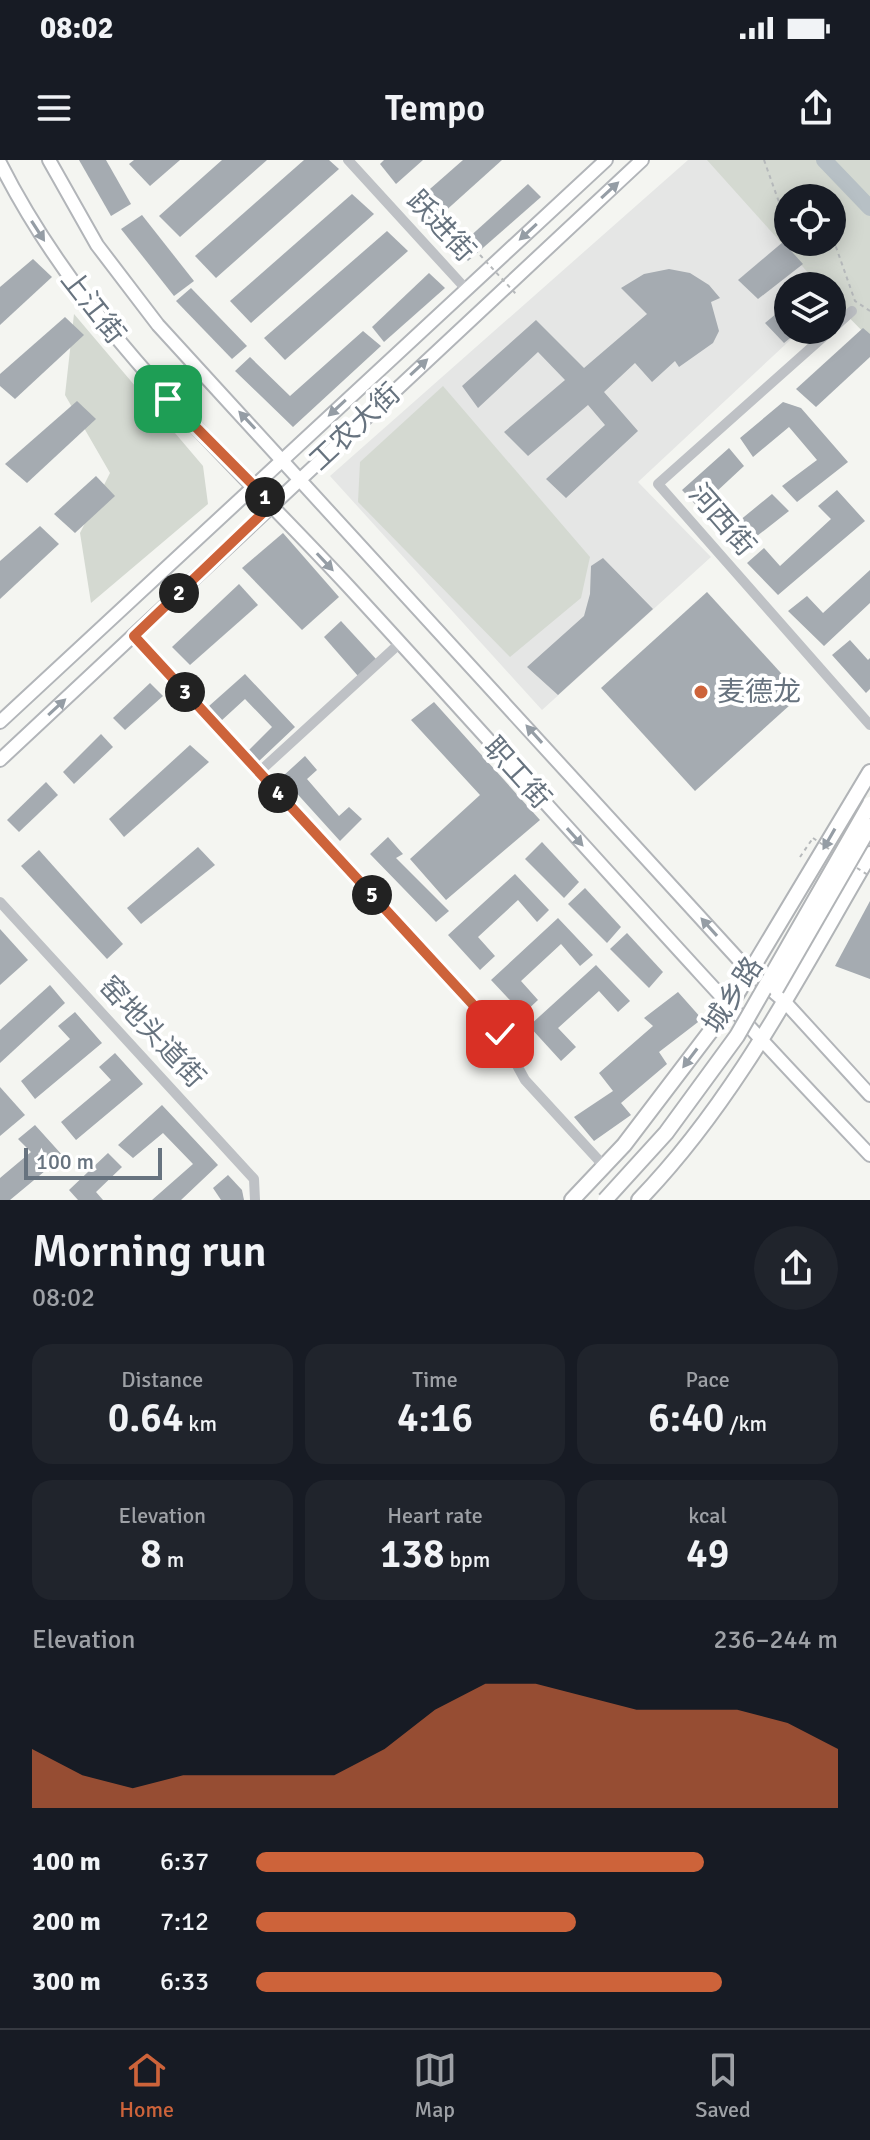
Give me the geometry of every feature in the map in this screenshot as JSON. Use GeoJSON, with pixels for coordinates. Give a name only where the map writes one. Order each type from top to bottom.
{"type":"FeatureCollection","features":[{"type":"Feature","properties":{"kind":"highway","name":"城乡路"},"geometry":{"type":"LineString","coordinates":[[572,1200],[604,1166],[729,1007],[870,772]]}},
{"type":"Feature","properties":{"kind":"highway"},"geometry":{"type":"LineString","coordinates":[[605,1200],[666,1133],[737,1036],[870,804]]}},
{"type":"Feature","properties":{"kind":"highway"},"geometry":{"type":"LineString","coordinates":[[618,1200],[673,1139],[745,1039],[870,826]]}},
{"type":"Feature","properties":{"kind":"highway","name":"城乡路"},"geometry":{"type":"LineString","coordinates":[[639,1200],[697,1130],[762,1042],[870,854]]}},
{"type":"Feature","properties":{"kind":"main road","name":"上江街"},"geometry":{"type":"LineString","coordinates":[[49,160],[97,245],[136,298],[301,477]]}},
{"type":"Feature","properties":{"kind":"main road","name":"工农大街"},"geometry":{"type":"LineString","coordinates":[[0,722],[606,160]]}},
{"type":"Feature","properties":{"kind":"main road","name":"工农大街"},"geometry":{"type":"LineString","coordinates":[[0,760],[642,160]]}},
{"type":"Feature","properties":{"kind":"main road","name":"上江街"},"geometry":{"type":"LineString","coordinates":[[0,163],[22,207],[55,258],[108,329],[168,399],[272,504]]}},
{"type":"Feature","properties":{"kind":"main road","name":"职工街"},"geometry":{"type":"LineString","coordinates":[[301,477],[750,972],[784,1001],[870,1095]]}},
{"type":"Feature","properties":{"kind":"main road","name":"职工街"},"geometry":{"type":"LineString","coordinates":[[272,504],[729,1007],[870,1155]]}},
{"type":"Feature","properties":{"kind":"street","name":"跃进街"},"geometry":{"type":"LineString","coordinates":[[348,160],[466,289]]}},
{"type":"Feature","properties":{"kind":"street","name":"河西街"},"geometry":{"type":"LineString","coordinates":[[846,316],[852,311]]}},
{"type":"Feature","properties":{"kind":"street","name":"河西街"},"geometry":{"type":"LineString","coordinates":[[814,344],[658,484],[870,725]]}},
{"type":"Feature","properties":{"kind":"street"},"geometry":{"type":"LineString","coordinates":[[134,636],[500,1034],[525,1080],[604,1166]]}},
{"type":"Feature","properties":{"kind":"street"},"geometry":{"type":"LineString","coordinates":[[259,772],[400,643]]}},
{"type":"Feature","properties":{"kind":"street","name":"窑地头道街"},"geometry":{"type":"LineString","coordinates":[[0,902],[254,1179],[255,1200]]}},
{"type":"Feature","properties":{"kind":"path"},"geometry":{"type":"LineString","coordinates":[[764,160],[774,188]]}},
{"type":"Feature","properties":{"kind":"path"},"geometry":{"type":"LineString","coordinates":[[480,255],[516,294]]}},
{"type":"Feature","properties":{"kind":"path"},"geometry":{"type":"LineString","coordinates":[[839,256],[855,301],[870,311]]}},
{"type":"Feature","properties":{"kind":"path"},"geometry":{"type":"LineString","coordinates":[[800,857],[813,838]]}},
{"type":"Feature","properties":{"kind":"shaded area"},"geometry":{"type":"Polygon","coordinates":[[[688,160],[708,160],[774,232],[774,256],[796,256],[810,272],[774,272],[774,344],[786,344],[638,482],[711,557],[542,710],[330,476],[688,160]]]}},
{"type":"Feature","properties":{"kind":"shaded area"},"geometry":{"type":"Polygon","coordinates":[[[707,160],[870,160],[870,339],[846,314],[846,272],[807,272],[793,256],[846,256],[846,184],[774,184],[774,235],[707,160]]]}},
{"type":"Feature","properties":{"kind":"shaded area"},"geometry":{"type":"Polygon","coordinates":[[[74,314],[203,466],[208,504],[91,603],[80,533],[110,473],[65,395],[74,314]]]}},
{"type":"Feature","properties":{"kind":"shaded area"},"geometry":{"type":"Polygon","coordinates":[[[443,386],[590,557],[581,598],[510,657],[358,502],[360,462],[443,386]]]}},
{"type":"Feature","properties":{"kind":"building"},"geometry":{"type":"Polygon","coordinates":[[[79,160],[106,160],[131,204],[111,216],[79,160]]]}},
{"type":"Feature","properties":{"kind":"building"},"geometry":{"type":"Polygon","coordinates":[[[134,160],[180,160],[150,186],[129,164],[134,160]]]}},
{"type":"Feature","properties":{"kind":"building"},"geometry":{"type":"Polygon","coordinates":[[[222,160],[267,160],[180,237],[159,216],[222,160]]]}},
{"type":"Feature","properties":{"kind":"building"},"geometry":{"type":"Polygon","coordinates":[[[304,160],[329,160],[339,169],[216,278],[195,256],[304,160]]]}},
{"type":"Feature","properties":{"kind":"building"},"geometry":{"type":"Polygon","coordinates":[[[384,160],[423,160],[396,184],[380,164],[384,160]]]}},
{"type":"Feature","properties":{"kind":"building"},"geometry":{"type":"Polygon","coordinates":[[[463,160],[502,160],[432,223],[414,203],[463,160]]]}},
{"type":"Feature","properties":{"kind":"building"},"geometry":{"type":"Polygon","coordinates":[[[528,184],[541,197],[468,261],[456,249],[528,184]]]}},
{"type":"Feature","properties":{"kind":"building"},"geometry":{"type":"Polygon","coordinates":[[[352,194],[374,214],[251,323],[230,301],[352,194]]]}},
{"type":"Feature","properties":{"kind":"building"},"geometry":{"type":"Polygon","coordinates":[[[142,215],[194,281],[174,296],[121,229],[142,215]]]}},
{"type":"Feature","properties":{"kind":"building"},"geometry":{"type":"Polygon","coordinates":[[[387,231],[408,251],[285,360],[264,338],[387,231]]]}},
{"type":"Feature","properties":{"kind":"building"},"geometry":{"type":"Polygon","coordinates":[[[774,250],[774,256],[796,256],[803,264],[793,272],[774,272],[774,287],[758,299],[738,280],[774,250]]]}},
{"type":"Feature","properties":{"kind":"building"},"geometry":{"type":"Polygon","coordinates":[[[33,259],[52,277],[0,325],[0,287],[33,259]]]}},
{"type":"Feature","properties":{"kind":"building"},"geometry":{"type":"Polygon","coordinates":[[[669,269],[690,273],[709,285],[720,298],[711,302],[719,331],[713,343],[679,367],[675,361],[652,382],[635,363],[604,392],[638,431],[566,498],[546,479],[605,425],[588,405],[528,456],[504,432],[565,380],[538,352],[478,408],[462,386],[536,320],[584,368],[647,314],[621,288],[644,274],[669,269]]]}},
{"type":"Feature","properties":{"kind":"building"},"geometry":{"type":"Polygon","coordinates":[[[429,273],[445,288],[384,342],[372,327],[429,273]]]}},
{"type":"Feature","properties":{"kind":"building"},"geometry":{"type":"Polygon","coordinates":[[[191,288],[247,346],[232,359],[176,301],[191,288]]]}},
{"type":"Feature","properties":{"kind":"building"},"geometry":{"type":"Polygon","coordinates":[[[774,316],[774,332],[765,323],[774,316]]]}},
{"type":"Feature","properties":{"kind":"building"},"geometry":{"type":"Polygon","coordinates":[[[65,317],[84,335],[15,399],[0,386],[0,374],[65,317]]]}},
{"type":"Feature","properties":{"kind":"building"},"geometry":{"type":"Polygon","coordinates":[[[863,328],[870,334],[870,357],[816,407],[796,389],[863,328]]]}},
{"type":"Feature","properties":{"kind":"building"},"geometry":{"type":"Polygon","coordinates":[[[363,331],[381,346],[293,427],[235,371],[250,357],[290,396],[363,331]]]}},
{"type":"Feature","properties":{"kind":"building"},"geometry":{"type":"Polygon","coordinates":[[[77,401],[96,419],[27,483],[5,464],[77,401]]]}},
{"type":"Feature","properties":{"kind":"building"},"geometry":{"type":"Polygon","coordinates":[[[783,402],[801,408],[848,462],[797,502],[782,486],[817,460],[789,427],[753,457],[740,438],[783,402]]]}},
{"type":"Feature","properties":{"kind":"building"},"geometry":{"type":"Polygon","coordinates":[[[729,448],[744,466],[715,493],[739,521],[772,494],[789,511],[738,551],[682,490],[729,448]]]}},
{"type":"Feature","properties":{"kind":"building"},"geometry":{"type":"Polygon","coordinates":[[[96,476],[115,496],[75,533],[54,514],[96,476]]]}},
{"type":"Feature","properties":{"kind":"building"},"geometry":{"type":"Polygon","coordinates":[[[837,490],[865,521],[778,595],[747,563],[764,548],[780,566],[831,519],[818,506],[837,490]]]}},
{"type":"Feature","properties":{"kind":"building"},"geometry":{"type":"Polygon","coordinates":[[[40,526],[59,544],[0,599],[0,561],[40,526]]]}},
{"type":"Feature","properties":{"kind":"building"},"geometry":{"type":"Polygon","coordinates":[[[283,533],[339,597],[302,630],[242,568],[283,533]]]}},
{"type":"Feature","properties":{"kind":"building"},"geometry":{"type":"Polygon","coordinates":[[[603,558],[653,609],[558,695],[527,667],[584,616],[590,594],[591,566],[603,558]]]}},
{"type":"Feature","properties":{"kind":"building"},"geometry":{"type":"Polygon","coordinates":[[[870,570],[870,603],[824,646],[788,611],[807,596],[823,613],[870,570]]]}},
{"type":"Feature","properties":{"kind":"building"},"geometry":{"type":"Polygon","coordinates":[[[239,584],[258,605],[190,665],[172,647],[239,584]]]}},
{"type":"Feature","properties":{"kind":"building","name":"麦德龙"},"geometry":{"type":"Polygon","coordinates":[[[707,592],[801,695],[695,791],[601,688],[707,592]]]}},
{"type":"Feature","properties":{"kind":"building"},"geometry":{"type":"Polygon","coordinates":[[[341,621],[376,659],[358,676],[324,637],[341,621]]]}},
{"type":"Feature","properties":{"kind":"building"},"geometry":{"type":"Polygon","coordinates":[[[850,640],[868,660],[870,658],[870,689],[866,693],[832,655],[850,640]]]}},
{"type":"Feature","properties":{"kind":"building"},"geometry":{"type":"Polygon","coordinates":[[[245,674],[295,727],[258,762],[248,751],[272,727],[245,699],[221,721],[209,706],[245,674]]]}},
{"type":"Feature","properties":{"kind":"building"},"geometry":{"type":"Polygon","coordinates":[[[150,683],[163,696],[125,730],[113,718],[150,683]]]}},
{"type":"Feature","properties":{"kind":"building"},"geometry":{"type":"Polygon","coordinates":[[[434,702],[540,820],[446,900],[410,859],[480,795],[411,720],[434,702]]]}},
{"type":"Feature","properties":{"kind":"building"},"geometry":{"type":"Polygon","coordinates":[[[101,734],[113,747],[74,784],[63,772],[101,734]]]}},
{"type":"Feature","properties":{"kind":"building"},"geometry":{"type":"Polygon","coordinates":[[[190,745],[209,762],[124,837],[109,819],[190,745]]]}},
{"type":"Feature","properties":{"kind":"building"},"geometry":{"type":"Polygon","coordinates":[[[305,756],[317,770],[307,779],[339,816],[349,807],[362,819],[340,841],[282,777],[305,756]]]}},
{"type":"Feature","properties":{"kind":"building"},"geometry":{"type":"Polygon","coordinates":[[[46,782],[58,795],[19,832],[7,820],[46,782]]]}},
{"type":"Feature","properties":{"kind":"building"},"geometry":{"type":"Polygon","coordinates":[[[388,837],[403,854],[396,858],[449,911],[436,922],[370,854],[388,837]]]}},
{"type":"Feature","properties":{"kind":"building"},"geometry":{"type":"Polygon","coordinates":[[[542,842],[579,882],[564,898],[525,859],[542,842]]]}},
{"type":"Feature","properties":{"kind":"building"},"geometry":{"type":"Polygon","coordinates":[[[198,847],[215,865],[141,924],[127,908],[198,847]]]}},
{"type":"Feature","properties":{"kind":"building"},"geometry":{"type":"Polygon","coordinates":[[[39,850],[123,944],[107,959],[21,866],[39,850]]]}},
{"type":"Feature","properties":{"kind":"building"},"geometry":{"type":"Polygon","coordinates":[[[515,874],[549,910],[537,922],[518,900],[478,937],[495,956],[480,970],[448,935],[515,874]]]}},
{"type":"Feature","properties":{"kind":"building"},"geometry":{"type":"Polygon","coordinates":[[[585,888],[621,927],[607,943],[568,904],[585,888]]]}},
{"type":"Feature","properties":{"kind":"building"},"geometry":{"type":"Polygon","coordinates":[[[870,901],[870,979],[835,966],[870,901]]]}},
{"type":"Feature","properties":{"kind":"building"},"geometry":{"type":"Polygon","coordinates":[[[558,918],[593,955],[580,966],[561,944],[521,981],[538,1000],[523,1014],[491,980],[558,918]]]}},
{"type":"Feature","properties":{"kind":"building"},"geometry":{"type":"Polygon","coordinates":[[[0,929],[28,960],[0,985],[0,929]]]}},
{"type":"Feature","properties":{"kind":"building"},"geometry":{"type":"Polygon","coordinates":[[[627,933],[663,972],[649,988],[610,949],[627,933]]]}},
{"type":"Feature","properties":{"kind":"building"},"geometry":{"type":"Polygon","coordinates":[[[596,965],[630,1001],[618,1012],[599,991],[558,1028],[576,1047],[561,1061],[529,1026],[596,965]]]}},
{"type":"Feature","properties":{"kind":"building"},"geometry":{"type":"Polygon","coordinates":[[[50,985],[65,1003],[0,1063],[0,1030],[50,985]]]}},
{"type":"Feature","properties":{"kind":"building"},"geometry":{"type":"Polygon","coordinates":[[[678,992],[702,1019],[659,1052],[667,1064],[621,1103],[631,1115],[594,1141],[574,1117],[613,1091],[599,1073],[653,1026],[644,1018],[678,992]]]}},
{"type":"Feature","properties":{"kind":"building"},"geometry":{"type":"Polygon","coordinates":[[[75,1012],[102,1043],[35,1099],[21,1081],[70,1039],[58,1026],[75,1012]]]}},
{"type":"Feature","properties":{"kind":"building"},"geometry":{"type":"Polygon","coordinates":[[[115,1053],[143,1084],[76,1140],[61,1122],[111,1080],[99,1067],[115,1053]]]}},
{"type":"Feature","properties":{"kind":"building"},"geometry":{"type":"Polygon","coordinates":[[[0,1087],[25,1115],[0,1136],[0,1087]]]}},
{"type":"Feature","properties":{"kind":"building"},"geometry":{"type":"Polygon","coordinates":[[[162,1105],[218,1165],[181,1200],[152,1200],[193,1164],[163,1133],[133,1158],[118,1145],[162,1105]]]}},
{"type":"Feature","properties":{"kind":"building"},"geometry":{"type":"Polygon","coordinates":[[[35,1125],[63,1156],[10,1200],[0,1200],[0,1178],[31,1152],[18,1139],[35,1125]]]}},
{"type":"Feature","properties":{"kind":"building"},"geometry":{"type":"Polygon","coordinates":[[[108,1153],[122,1167],[96,1192],[103,1200],[78,1200],[69,1190],[108,1153]]]}},
{"type":"Feature","properties":{"kind":"building"},"geometry":{"type":"Polygon","coordinates":[[[228,1175],[242,1190],[244,1200],[221,1200],[213,1188],[228,1175]]]}},
{"type":"Feature","properties":{"kind":"waterway"},"geometry":{"type":"LineString","coordinates":[[824,160],[870,208]]}},
{"type":"Feature","properties":{"kind":"place","name":"麦德龙"},"geometry":{"type":"Point","coordinates":[701,692]}},
{"type":"Feature","properties":{"kind":"route"},"geometry":{"type":"LineString","coordinates":[[168,399],[272,504],[134,636],[500,1034]]}}]}
